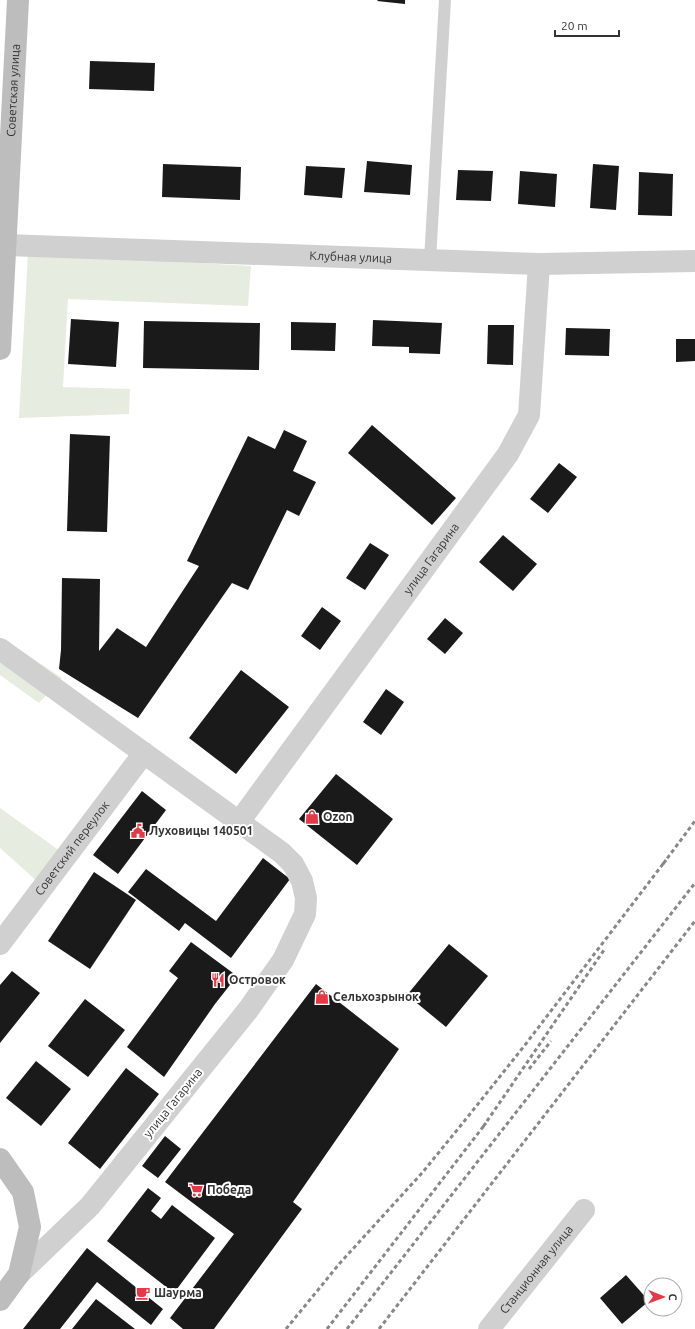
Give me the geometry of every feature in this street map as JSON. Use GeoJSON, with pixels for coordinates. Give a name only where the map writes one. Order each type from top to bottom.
{"type":"FeatureCollection","features":[{"type":"Feature","properties":{"kind":"street","name":"Советская улица"},"geometry":{"type":"LineString","coordinates":[[0,349],[18,0]]}},
{"type":"Feature","properties":{"kind":"street","name":"Клубная улица"},"geometry":{"type":"LineString","coordinates":[[6,245],[539,264],[695,261]]}},
{"type":"Feature","properties":{"kind":"street","name":"улица Гагарина"},"geometry":{"type":"LineString","coordinates":[[0,1300],[19,1274],[90,1206],[248,1010],[283,960],[305,914],[306,898],[302,882],[293,864],[282,853],[239,822],[508,454],[529,415],[539,264]]}},
{"type":"Feature","properties":{"kind":"street"},"geometry":{"type":"LineString","coordinates":[[0,649],[239,822]]}},
{"type":"Feature","properties":{"kind":"street","name":"Советский переулок"},"geometry":{"type":"LineString","coordinates":[[0,944],[144,753]]}},
{"type":"Feature","properties":{"kind":"street","name":"улица Гагарина"},"geometry":{"type":"LineString","coordinates":[[0,1159],[23,1192],[30,1227],[19,1274]]}},
{"type":"Feature","properties":{"kind":"street","name":"Станционная улица"},"geometry":{"type":"LineString","coordinates":[[489,1329],[584,1210]]}},
{"type":"Feature","properties":{"kind":"lane"},"geometry":{"type":"LineString","coordinates":[[430,260],[445,0]]}},
{"type":"Feature","properties":{"kind":"shaded area"},"geometry":{"type":"Polygon","coordinates":[[[28,253],[251,266],[248,306],[68,299],[63,387],[130,389],[129,414],[19,418],[28,253]]]}},
{"type":"Feature","properties":{"kind":"shaded area"},"geometry":{"type":"Polygon","coordinates":[[[5,640],[62,678],[39,703],[0,675],[0,641],[5,640]]]}},
{"type":"Feature","properties":{"kind":"shaded area"},"geometry":{"type":"Polygon","coordinates":[[[0,808],[60,851],[38,882],[0,848],[0,808]]]}},
{"type":"Feature","properties":{"kind":"building"},"geometry":{"type":"Polygon","coordinates":[[[405,0],[405,4],[377,1],[405,0]]]}},
{"type":"Feature","properties":{"kind":"building"},"geometry":{"type":"Polygon","coordinates":[[[90,61],[155,63],[154,91],[89,89],[90,61]]]}},
{"type":"Feature","properties":{"kind":"building"},"geometry":{"type":"Polygon","coordinates":[[[367,161],[412,165],[410,195],[364,192],[367,161]]]}},
{"type":"Feature","properties":{"kind":"building"},"geometry":{"type":"Polygon","coordinates":[[[163,164],[241,167],[240,200],[162,197],[163,164]]]}},
{"type":"Feature","properties":{"kind":"building"},"geometry":{"type":"Polygon","coordinates":[[[593,164],[619,166],[616,210],[590,208],[593,164]]]}},
{"type":"Feature","properties":{"kind":"building"},"geometry":{"type":"Polygon","coordinates":[[[306,166],[345,168],[342,198],[304,195],[306,166]]]}},
{"type":"Feature","properties":{"kind":"building"},"geometry":{"type":"Polygon","coordinates":[[[458,170],[493,171],[491,201],[456,200],[458,170]]]}},
{"type":"Feature","properties":{"kind":"building"},"geometry":{"type":"Polygon","coordinates":[[[520,171],[557,174],[555,207],[518,204],[520,171]]]}},
{"type":"Feature","properties":{"kind":"building"},"geometry":{"type":"Polygon","coordinates":[[[639,172],[673,174],[672,216],[638,215],[639,172]]]}},
{"type":"Feature","properties":{"kind":"building"},"geometry":{"type":"Polygon","coordinates":[[[71,319],[119,322],[116,367],[68,364],[71,319]]]}},
{"type":"Feature","properties":{"kind":"building"},"geometry":{"type":"Polygon","coordinates":[[[373,320],[442,323],[440,354],[409,353],[409,347],[372,346],[373,320]]]}},
{"type":"Feature","properties":{"kind":"building"},"geometry":{"type":"Polygon","coordinates":[[[144,321],[260,323],[259,370],[143,368],[144,321]]]}},
{"type":"Feature","properties":{"kind":"building"},"geometry":{"type":"Polygon","coordinates":[[[291,322],[336,323],[335,351],[291,350],[291,322]]]}},
{"type":"Feature","properties":{"kind":"building"},"geometry":{"type":"Polygon","coordinates":[[[488,325],[514,325],[513,365],[487,364],[488,325]]]}},
{"type":"Feature","properties":{"kind":"building"},"geometry":{"type":"Polygon","coordinates":[[[566,328],[610,329],[609,356],[565,355],[566,328]]]}},
{"type":"Feature","properties":{"kind":"building"},"geometry":{"type":"Polygon","coordinates":[[[676,339],[695,339],[695,361],[676,362],[676,339]]]}},
{"type":"Feature","properties":{"kind":"building"},"geometry":{"type":"Polygon","coordinates":[[[372,425],[456,498],[432,525],[348,453],[372,425]]]}},
{"type":"Feature","properties":{"kind":"building"},"geometry":{"type":"Polygon","coordinates":[[[284,430],[307,441],[293,471],[316,482],[299,516],[287,510],[248,590],[232,583],[138,718],[59,669],[61,650],[62,578],[100,579],[99,651],[117,628],[146,647],[199,566],[187,561],[248,436],[275,449],[284,430]]]}},
{"type":"Feature","properties":{"kind":"building"},"geometry":{"type":"Polygon","coordinates":[[[70,434],[110,436],[107,532],[67,531],[70,434]]]}},
{"type":"Feature","properties":{"kind":"building"},"geometry":{"type":"Polygon","coordinates":[[[559,463],[577,477],[548,513],[530,499],[559,463]]]}},
{"type":"Feature","properties":{"kind":"building"},"geometry":{"type":"Polygon","coordinates":[[[503,535],[537,564],[513,591],[479,562],[503,535]]]}},
{"type":"Feature","properties":{"kind":"building"},"geometry":{"type":"Polygon","coordinates":[[[370,543],[389,555],[365,590],[346,578],[370,543]]]}},
{"type":"Feature","properties":{"kind":"building"},"geometry":{"type":"Polygon","coordinates":[[[322,607],[341,621],[320,650],[301,636],[322,607]]]}},
{"type":"Feature","properties":{"kind":"building"},"geometry":{"type":"Polygon","coordinates":[[[445,618],[463,633],[445,654],[427,639],[445,618]]]}},
{"type":"Feature","properties":{"kind":"building"},"geometry":{"type":"Polygon","coordinates":[[[241,670],[289,707],[236,774],[189,738],[241,670]]]}},
{"type":"Feature","properties":{"kind":"building"},"geometry":{"type":"Polygon","coordinates":[[[386,689],[404,702],[381,735],[363,722],[386,689]]]}},
{"type":"Feature","properties":{"kind":"building"},"geometry":{"type":"Polygon","coordinates":[[[336,774],[393,819],[357,865],[299,819],[336,774]]]}},
{"type":"Feature","properties":{"kind":"building"},"geometry":{"type":"Polygon","coordinates":[[[142,791],[166,810],[118,874],[93,855],[142,791]]]}},
{"type":"Feature","properties":{"kind":"building"},"geometry":{"type":"Polygon","coordinates":[[[263,858],[290,879],[231,958],[185,923],[179,931],[128,892],[146,869],[216,921],[263,858]]]}},
{"type":"Feature","properties":{"kind":"building"},"geometry":{"type":"Polygon","coordinates":[[[94,872],[136,900],[90,969],[48,941],[94,872]]]}},
{"type":"Feature","properties":{"kind":"building"},"geometry":{"type":"Polygon","coordinates":[[[191,942],[237,976],[215,1004],[164,1077],[127,1047],[178,978],[169,971],[191,942]]]}},
{"type":"Feature","properties":{"kind":"building"},"geometry":{"type":"Polygon","coordinates":[[[449,944],[488,976],[446,1027],[407,995],[449,944]]]}},
{"type":"Feature","properties":{"kind":"building"},"geometry":{"type":"Polygon","coordinates":[[[12,971],[40,993],[0,1043],[0,985],[12,971]]]}},
{"type":"Feature","properties":{"kind":"building"},"geometry":{"type":"Polygon","coordinates":[[[316,984],[399,1049],[293,1202],[302,1209],[214,1329],[183,1329],[170,1318],[234,1234],[165,1182],[316,984]]]}},
{"type":"Feature","properties":{"kind":"building"},"geometry":{"type":"Polygon","coordinates":[[[85,999],[125,1030],[88,1077],[48,1046],[85,999]]]}},
{"type":"Feature","properties":{"kind":"building"},"geometry":{"type":"Polygon","coordinates":[[[36,1061],[71,1089],[41,1126],[6,1098],[36,1061]]]}},
{"type":"Feature","properties":{"kind":"building"},"geometry":{"type":"Polygon","coordinates":[[[126,1068],[159,1094],[100,1169],[68,1143],[126,1068]]]}},
{"type":"Feature","properties":{"kind":"building"},"geometry":{"type":"Polygon","coordinates":[[[165,1136],[181,1149],[158,1178],[142,1166],[165,1136]]]}},
{"type":"Feature","properties":{"kind":"building"},"geometry":{"type":"Polygon","coordinates":[[[148,1188],[161,1198],[151,1211],[161,1219],[172,1205],[215,1238],[174,1293],[107,1241],[148,1188]]]}},
{"type":"Feature","properties":{"kind":"building"},"geometry":{"type":"Polygon","coordinates":[[[87,1248],[163,1309],[151,1325],[97,1282],[60,1329],[23,1329],[87,1248]]]}},
{"type":"Feature","properties":{"kind":"building"},"geometry":{"type":"Polygon","coordinates":[[[626,1275],[643,1294],[643,1306],[622,1324],[600,1298],[626,1275]]]}},
{"type":"Feature","properties":{"kind":"building"},"geometry":{"type":"Polygon","coordinates":[[[96,1299],[135,1329],[72,1329],[96,1299]]]}},
{"type":"Feature","properties":{"kind":"railway"},"geometry":{"type":"LineString","coordinates":[[663,864],[695,821]]}},
{"type":"Feature","properties":{"kind":"railway"},"geometry":{"type":"LineString","coordinates":[[286,1329],[340,1263],[422,1173],[462,1124],[525,1045],[666,860]]}},
{"type":"Feature","properties":{"kind":"railway"},"geometry":{"type":"LineString","coordinates":[[347,1329],[695,883]]}},
{"type":"Feature","properties":{"kind":"railway"},"geometry":{"type":"LineString","coordinates":[[379,1329],[695,921]]}},
{"type":"Feature","properties":{"kind":"railway"},"geometry":{"type":"LineString","coordinates":[[483,1127],[604,950]]}},
{"type":"Feature","properties":{"kind":"railway"},"geometry":{"type":"LineString","coordinates":[[529,1069],[551,1041]]}},
{"type":"Feature","properties":{"kind":"railway"},"geometry":{"type":"LineString","coordinates":[[327,1329],[486,1123]]}},
{"type":"Feature","properties":{"kind":"place","name":"Ozon"},"geometry":{"type":"Point","coordinates":[312,817]}},
{"type":"Feature","properties":{"kind":"place","name":"Луховицы 140501"},"geometry":{"type":"Point","coordinates":[138,831]}},
{"type":"Feature","properties":{"kind":"place","name":"Островок"},"geometry":{"type":"Point","coordinates":[218,980]}},
{"type":"Feature","properties":{"kind":"place","name":"Сельхозрынок"},"geometry":{"type":"Point","coordinates":[322,997]}},
{"type":"Feature","properties":{"kind":"place","name":"Победа"},"geometry":{"type":"Point","coordinates":[196,1190]}},
{"type":"Feature","properties":{"kind":"place","name":"Шаурма"},"geometry":{"type":"Point","coordinates":[143,1293]}}]}
